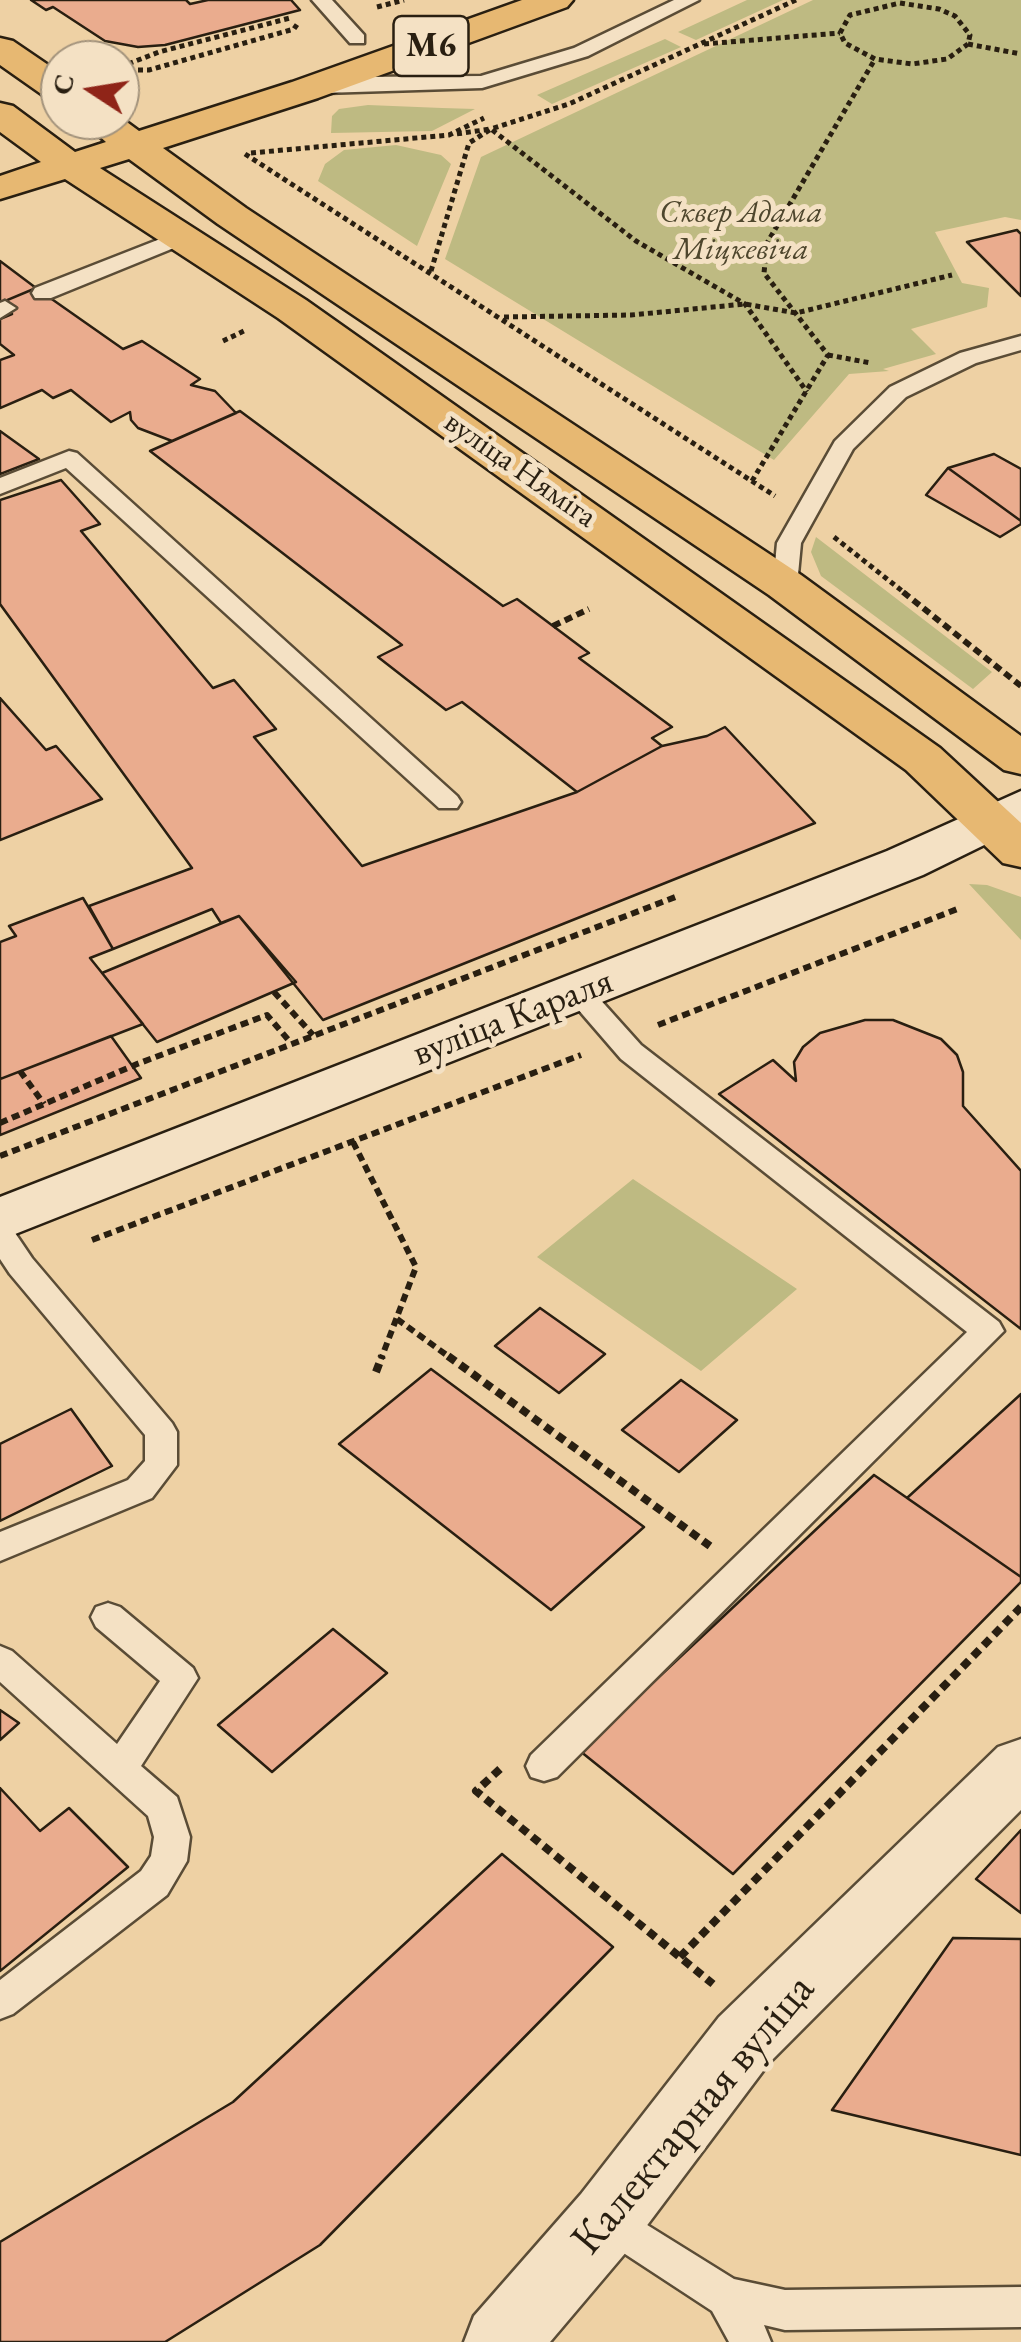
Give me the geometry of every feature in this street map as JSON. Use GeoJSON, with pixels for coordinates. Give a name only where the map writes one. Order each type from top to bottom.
{"type":"FeatureCollection","features":[{"type":"Feature","properties":{"kind":"main road","name":"М6"},"geometry":{"type":"LineString","coordinates":[[230,78],[476,0]]}},
{"type":"Feature","properties":{"kind":"main road","name":"М6"},"geometry":{"type":"LineString","coordinates":[[140,116],[305,90],[555,0]]}},
{"type":"Feature","properties":{"kind":"main road"},"geometry":{"type":"LineString","coordinates":[[0,49],[40,76]]}},
{"type":"Feature","properties":{"kind":"main road","name":"вуліца Няміга"},"geometry":{"type":"LineString","coordinates":[[0,114],[34,152],[184,236],[748,632],[1011,827]]}},
{"type":"Feature","properties":{"kind":"main road","name":"М6"},"geometry":{"type":"LineString","coordinates":[[0,188],[34,152],[65,140]]}},
{"type":"Feature","properties":{"kind":"main road","name":"вуліца Няміга"},"geometry":{"type":"LineString","coordinates":[[140,140],[232,216],[785,584],[1021,759]]}},
{"type":"Feature","properties":{"kind":"main road","name":"вуліца Караля"},"geometry":{"type":"LineString","coordinates":[[0,1219],[905,863],[1011,827]]}},
{"type":"Feature","properties":{"kind":"main road","name":"Калектарная вуліца"},"geometry":{"type":"LineString","coordinates":[[501,2342],[606,2219],[760,2022],[1021,1767]]}},
{"type":"Feature","properties":{"kind":"lane"},"geometry":{"type":"LineString","coordinates":[[322,0],[357,39]]}},
{"type":"Feature","properties":{"kind":"lane"},"geometry":{"type":"LineString","coordinates":[[305,90],[359,83],[482,82],[581,52],[690,0]]}},
{"type":"Feature","properties":{"kind":"lane"},"geometry":{"type":"LineString","coordinates":[[43,293],[184,236]]}},
{"type":"Feature","properties":{"kind":"lane"},"geometry":{"type":"LineString","coordinates":[[785,584],[789,543],[843,446],[898,392],[968,358],[1021,343]]}},
{"type":"Feature","properties":{"kind":"lane"},"geometry":{"type":"LineString","coordinates":[[0,488],[70,458],[448,802]]}},
{"type":"Feature","properties":{"kind":"lane"},"geometry":{"type":"LineString","coordinates":[[544,1766],[988,1332],[632,1052],[578,993]]}},
{"type":"Feature","properties":{"kind":"lane"},"geometry":{"type":"LineString","coordinates":[[0,1234],[21,1266],[161,1432],[161,1465],[140,1489],[0,1547]]}},
{"type":"Feature","properties":{"kind":"lane"},"geometry":{"type":"LineString","coordinates":[[108,1618],[181,1678],[120,1768]]}},
{"type":"Feature","properties":{"kind":"lane"},"geometry":{"type":"LineString","coordinates":[[0,1661],[164,1808],[172,1837],[169,1860],[154,1884],[0,2002]]}},
{"type":"Feature","properties":{"kind":"lane"},"geometry":{"type":"LineString","coordinates":[[606,2219],[726,2297],[784,2310],[856,2306],[1021,2307]]}},
{"type":"Feature","properties":{"kind":"lane"},"geometry":{"type":"LineString","coordinates":[[726,2297],[751,2342]]}},
{"type":"Feature","properties":{"kind":"path"},"geometry":{"type":"LineString","coordinates":[[380,8],[404,0]]}},
{"type":"Feature","properties":{"kind":"path"},"geometry":{"type":"LineString","coordinates":[[449,135],[490,129],[569,104],[796,0]]}},
{"type":"Feature","properties":{"kind":"path"},"geometry":{"type":"LineString","coordinates":[[921,2],[955,16],[970,34],[968,44],[960,52],[931,63],[875,60],[857,52],[840,33],[842,24],[863,9],[921,2]]}},
{"type":"Feature","properties":{"kind":"path"},"geometry":{"type":"LineString","coordinates":[[140,60],[282,19]]}},
{"type":"Feature","properties":{"kind":"path"},"geometry":{"type":"LineString","coordinates":[[140,70],[294,29]]}},
{"type":"Feature","properties":{"kind":"path"},"geometry":{"type":"LineString","coordinates":[[697,44],[840,33]]}},
{"type":"Feature","properties":{"kind":"path"},"geometry":{"type":"LineString","coordinates":[[968,44],[1021,54]]}},
{"type":"Feature","properties":{"kind":"path"},"geometry":{"type":"LineString","coordinates":[[752,480],[828,355],[764,272],[767,243],[875,60]]}},
{"type":"Feature","properties":{"kind":"path"},"geometry":{"type":"LineString","coordinates":[[430,271],[469,143],[490,129]]}},
{"type":"Feature","properties":{"kind":"path"},"geometry":{"type":"LineString","coordinates":[[490,129],[636,242],[744,304],[806,392]]}},
{"type":"Feature","properties":{"kind":"path"},"geometry":{"type":"LineString","coordinates":[[245,154],[802,514],[1021,686]]}},
{"type":"Feature","properties":{"kind":"path"},"geometry":{"type":"LineString","coordinates":[[501,316],[632,315],[744,304],[796,313],[952,274]]}},
{"type":"Feature","properties":{"kind":"path"},"geometry":{"type":"LineString","coordinates":[[553,626],[589,609]]}},
{"type":"Feature","properties":{"kind":"path"},"geometry":{"type":"LineString","coordinates":[[0,1156],[679,896]]}},
{"type":"Feature","properties":{"kind":"path"},"geometry":{"type":"LineString","coordinates":[[21,1266],[960,908]]}},
{"type":"Feature","properties":{"kind":"path"},"geometry":{"type":"LineString","coordinates":[[274,992],[313,1035]]}},
{"type":"Feature","properties":{"kind":"path"},"geometry":{"type":"LineString","coordinates":[[0,1123],[268,1015],[291,1043]]}},
{"type":"Feature","properties":{"kind":"path"},"geometry":{"type":"LineString","coordinates":[[574,1058],[589,1070]]}},
{"type":"Feature","properties":{"kind":"path"},"geometry":{"type":"LineString","coordinates":[[20,1071],[44,1104]]}},
{"type":"Feature","properties":{"kind":"path"},"geometry":{"type":"LineString","coordinates":[[354,1142],[416,1267],[376,1372]]}},
{"type":"Feature","properties":{"kind":"path"},"geometry":{"type":"LineString","coordinates":[[397,1319],[717,1551]]}},
{"type":"Feature","properties":{"kind":"path"},"geometry":{"type":"LineString","coordinates":[[680,1957],[1021,1607]]}},
{"type":"Feature","properties":{"kind":"path"},"geometry":{"type":"LineString","coordinates":[[510,1760],[476,1791],[760,2022]]}},
{"type":"Feature","properties":{"kind":"green space"},"geometry":{"type":"Polygon","coordinates":[[[747,0],[783,0],[696,40],[678,32],[747,0]]]}},
{"type":"Feature","properties":{"kind":"green space","name":"Сквер Адама Міцкевіча"},"geometry":{"type":"Polygon","coordinates":[[[813,0],[1021,0],[1021,220],[1005,217],[935,232],[962,283],[989,288],[987,307],[911,329],[936,354],[883,369],[889,371],[849,374],[774,460],[445,259],[481,157],[813,0]]]}},
{"type":"Feature","properties":{"kind":"green space"},"geometry":{"type":"Polygon","coordinates":[[[665,39],[681,47],[552,104],[537,95],[665,39]]]}},
{"type":"Feature","properties":{"kind":"green space"},"geometry":{"type":"Polygon","coordinates":[[[368,105],[475,109],[432,131],[331,133],[332,116],[339,109],[368,105]]]}},
{"type":"Feature","properties":{"kind":"green space"},"geometry":{"type":"Polygon","coordinates":[[[396,145],[441,155],[451,164],[417,246],[318,181],[325,164],[344,150],[396,145]]]}},
{"type":"Feature","properties":{"kind":"green space"},"geometry":{"type":"Polygon","coordinates":[[[816,537],[992,672],[973,689],[821,576],[811,552],[816,537]]]}},
{"type":"Feature","properties":{"kind":"green space"},"geometry":{"type":"Polygon","coordinates":[[[969,884],[987,885],[1021,897],[1021,940],[969,884]]]}},
{"type":"Feature","properties":{"kind":"green space"},"geometry":{"type":"Polygon","coordinates":[[[633,1179],[797,1289],[701,1371],[537,1257],[633,1179]]]}},
{"type":"Feature","properties":{"kind":"building"},"geometry":{"type":"Polygon","coordinates":[[[31,0],[186,0],[190,4],[208,0],[291,0],[300,10],[165,45],[140,47],[140,40],[103,40],[53,7],[46,10],[31,0]]]}},
{"type":"Feature","properties":{"kind":"building"},"geometry":{"type":"Polygon","coordinates":[[[1017,230],[1021,234],[1021,296],[967,242],[1017,230]]]}},
{"type":"Feature","properties":{"kind":"building"},"geometry":{"type":"Polygon","coordinates":[[[0,261],[36,288],[0,303],[0,261]]]}},
{"type":"Feature","properties":{"kind":"building"},"geometry":{"type":"Polygon","coordinates":[[[36,288],[123,349],[142,341],[200,379],[191,385],[215,391],[236,413],[172,441],[138,428],[130,412],[111,422],[71,390],[53,398],[42,390],[0,408],[0,360],[14,355],[0,344],[0,319],[12,314],[0,303],[36,288]]]}},
{"type":"Feature","properties":{"kind":"building"},"geometry":{"type":"Polygon","coordinates":[[[240,411],[503,606],[517,599],[589,653],[579,658],[672,727],[652,738],[662,746],[577,792],[462,702],[446,710],[378,657],[402,645],[150,451],[240,411]]]}},
{"type":"Feature","properties":{"kind":"building"},"geometry":{"type":"Polygon","coordinates":[[[0,431],[39,459],[0,474],[0,431]]]}},
{"type":"Feature","properties":{"kind":"building"},"geometry":{"type":"Polygon","coordinates":[[[994,454],[1021,469],[1021,521],[948,468],[994,454]]]}},
{"type":"Feature","properties":{"kind":"building"},"geometry":{"type":"Polygon","coordinates":[[[948,468],[1021,524],[1000,537],[926,495],[948,468]]]}},
{"type":"Feature","properties":{"kind":"building"},"geometry":{"type":"Polygon","coordinates":[[[61,480],[100,524],[81,531],[213,688],[234,680],[276,729],[254,737],[362,866],[577,792],[662,746],[707,736],[725,727],[815,823],[323,1020],[239,916],[221,923],[212,909],[113,949],[89,906],[192,868],[0,604],[0,500],[61,480]]]}},
{"type":"Feature","properties":{"kind":"building"},"geometry":{"type":"Polygon","coordinates":[[[0,698],[46,750],[56,746],[102,799],[0,840],[0,698]]]}},
{"type":"Feature","properties":{"kind":"building"},"geometry":{"type":"Polygon","coordinates":[[[83,898],[113,949],[90,958],[143,1024],[0,1079],[0,942],[16,936],[9,926],[83,898]]]}},
{"type":"Feature","properties":{"kind":"building"},"geometry":{"type":"Polygon","coordinates":[[[239,916],[296,982],[157,1042],[102,973],[239,916]]]}},
{"type":"Feature","properties":{"kind":"building"},"geometry":{"type":"Polygon","coordinates":[[[865,1020],[893,1020],[941,1039],[957,1055],[963,1072],[963,1106],[1021,1171],[1021,1329],[719,1094],[773,1060],[796,1081],[794,1062],[803,1047],[820,1033],[865,1020]]]}},
{"type":"Feature","properties":{"kind":"building"},"geometry":{"type":"Polygon","coordinates":[[[111,1036],[141,1078],[0,1135],[0,1079],[111,1036]]]}},
{"type":"Feature","properties":{"kind":"building"},"geometry":{"type":"Polygon","coordinates":[[[540,1308],[605,1354],[559,1393],[495,1346],[540,1308]]]}},
{"type":"Feature","properties":{"kind":"building"},"geometry":{"type":"Polygon","coordinates":[[[431,1369],[644,1527],[551,1610],[339,1444],[431,1369]]]}},
{"type":"Feature","properties":{"kind":"building"},"geometry":{"type":"Polygon","coordinates":[[[681,1380],[737,1420],[679,1472],[622,1430],[681,1380]]]}},
{"type":"Feature","properties":{"kind":"building"},"geometry":{"type":"Polygon","coordinates":[[[1021,1394],[1021,1577],[907,1498],[1021,1394]]]}},
{"type":"Feature","properties":{"kind":"building"},"geometry":{"type":"Polygon","coordinates":[[[71,1409],[112,1466],[0,1521],[0,1444],[71,1409]]]}},
{"type":"Feature","properties":{"kind":"building"},"geometry":{"type":"Polygon","coordinates":[[[874,1475],[1021,1577],[1021,1582],[733,1874],[580,1751],[874,1475]]]}},
{"type":"Feature","properties":{"kind":"building"},"geometry":{"type":"Polygon","coordinates":[[[333,1629],[387,1673],[272,1772],[218,1725],[333,1629]]]}},
{"type":"Feature","properties":{"kind":"building"},"geometry":{"type":"Polygon","coordinates":[[[0,1710],[19,1723],[0,1740],[0,1710]]]}},
{"type":"Feature","properties":{"kind":"building"},"geometry":{"type":"Polygon","coordinates":[[[0,1788],[40,1831],[69,1808],[128,1867],[0,1971],[0,1788]]]}},
{"type":"Feature","properties":{"kind":"building"},"geometry":{"type":"Polygon","coordinates":[[[1021,1830],[1021,1913],[976,1879],[1021,1830]]]}},
{"type":"Feature","properties":{"kind":"building"},"geometry":{"type":"Polygon","coordinates":[[[502,1854],[613,1947],[320,2245],[165,2342],[0,2342],[0,2242],[233,2102],[502,1854]]]}},
{"type":"Feature","properties":{"kind":"building"},"geometry":{"type":"Polygon","coordinates":[[[953,1938],[1021,1939],[1021,2155],[832,2110],[953,1938]]]}}]}
